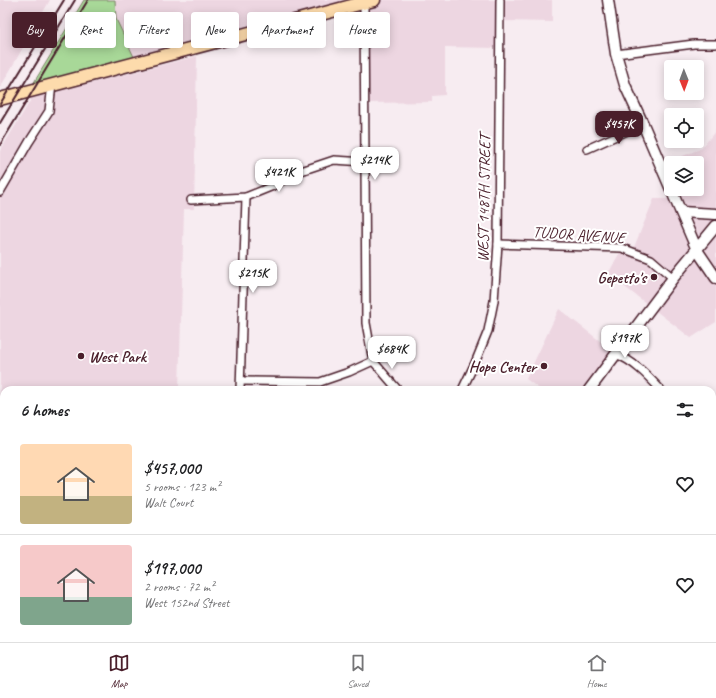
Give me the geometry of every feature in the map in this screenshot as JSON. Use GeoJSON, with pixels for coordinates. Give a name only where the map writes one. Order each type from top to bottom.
{"type":"FeatureCollection","features":[{"type":"Feature","properties":{"kind":"main road"},"geometry":{"type":"LineString","coordinates":[[608,0],[616,54],[625,85],[697,250],[716,278]]}},
{"type":"Feature","properties":{"kind":"main road"},"geometry":{"type":"LineString","coordinates":[[0,99],[369,1]]}},
{"type":"Feature","properties":{"kind":"main road"},"geometry":{"type":"LineString","coordinates":[[681,212],[716,214]]}},
{"type":"Feature","properties":{"kind":"main road"},"geometry":{"type":"LineString","coordinates":[[592,386],[673,278],[716,226]]}},
{"type":"Feature","properties":{"kind":"street","name":"WEST 148TH STREET"},"geometry":{"type":"LineString","coordinates":[[464,386],[475,364],[488,331],[494,301],[498,244],[500,0]]}},
{"type":"Feature","properties":{"kind":"street"},"geometry":{"type":"LineString","coordinates":[[369,1],[365,162],[366,323],[373,361],[395,386]]}},
{"type":"Feature","properties":{"kind":"street"},"geometry":{"type":"LineString","coordinates":[[616,54],[694,44],[716,44]]}},
{"type":"Feature","properties":{"kind":"street"},"geometry":{"type":"LineString","coordinates":[[0,192],[48,110],[52,84]]}},
{"type":"Feature","properties":{"kind":"street"},"geometry":{"type":"LineString","coordinates":[[587,149],[643,124]]}},
{"type":"Feature","properties":{"kind":"street"},"geometry":{"type":"LineString","coordinates":[[192,200],[246,197],[272,186],[295,173],[334,160],[365,162]]}},
{"type":"Feature","properties":{"kind":"street"},"geometry":{"type":"LineString","coordinates":[[240,386],[246,197]]}},
{"type":"Feature","properties":{"kind":"street","name":"TUDOR AVENUE"},"geometry":{"type":"LineString","coordinates":[[498,244],[622,248],[651,259],[673,278]]}},
{"type":"Feature","properties":{"kind":"street"},"geometry":{"type":"LineString","coordinates":[[615,354],[625,358],[651,378],[658,386]]}},
{"type":"Feature","properties":{"kind":"street"},"geometry":{"type":"LineString","coordinates":[[240,381],[320,382],[349,372],[373,361]]}},
{"type":"Feature","properties":{"kind":"shaded area"},"geometry":{"type":"Polygon","coordinates":[[[0,0],[50,0],[43,12],[12,12],[12,48],[23,48],[0,88],[0,0]]]}},
{"type":"Feature","properties":{"kind":"shaded area"},"geometry":{"type":"Polygon","coordinates":[[[115,0],[358,0],[313,12],[247,12],[247,29],[239,31],[239,12],[191,12],[191,44],[183,46],[183,12],[124,12],[124,36],[116,19],[115,0]]]}},
{"type":"Feature","properties":{"kind":"shaded area"},"geometry":{"type":"Polygon","coordinates":[[[369,0],[552,0],[552,22],[497,21],[497,48],[445,47],[445,95],[432,96],[432,102],[369,103],[369,48],[390,48],[390,12],[369,12],[369,0]]]}},
{"type":"Feature","properties":{"kind":"shaded area"},"geometry":{"type":"Polygon","coordinates":[[[130,48],[177,48],[135,59],[130,48]]]}},
{"type":"Feature","properties":{"kind":"shaded area"},"geometry":{"type":"Polygon","coordinates":[[[197,56],[194,209],[184,209],[179,386],[0,386],[0,151],[32,98],[197,56]]]}},
{"type":"Feature","properties":{"kind":"shaded area"},"geometry":{"type":"Polygon","coordinates":[[[716,130],[716,322],[691,338],[608,274],[624,245],[634,247],[654,199],[673,199],[672,196],[704,196],[704,156],[683,156],[704,148],[704,145],[716,130]]]}},
{"type":"Feature","properties":{"kind":"shaded area"},"geometry":{"type":"Polygon","coordinates":[[[664,164],[664,178],[659,166],[664,164]]]}},
{"type":"Feature","properties":{"kind":"shaded area"},"geometry":{"type":"Polygon","coordinates":[[[559,309],[614,352],[588,386],[536,386],[526,379],[559,309]]]}},
{"type":"Feature","properties":{"kind":"green space"},"geometry":{"type":"Polygon","coordinates":[[[84,0],[115,0],[116,12],[77,12],[84,0]]]}},
{"type":"Feature","properties":{"kind":"green space"},"geometry":{"type":"Polygon","coordinates":[[[116,19],[124,36],[124,48],[130,48],[135,59],[33,84],[55,48],[57,48],[57,44],[65,31],[65,48],[116,48],[116,19]]]}},
{"type":"Feature","properties":{"kind":"railway"},"geometry":{"type":"LineString","coordinates":[[0,104],[64,0]]}},
{"type":"Feature","properties":{"kind":"railway"},"geometry":{"type":"LineString","coordinates":[[0,123],[75,0]]}},
{"type":"Feature","properties":{"kind":"railway"},"geometry":{"type":"LineString","coordinates":[[0,145],[88,0]]}},
{"type":"Feature","properties":{"kind":"place","name":"Gepetto's"},"geometry":{"type":"Point","coordinates":[654,277]}},
{"type":"Feature","properties":{"kind":"place","name":"West Park"},"geometry":{"type":"Point","coordinates":[81,356]}},
{"type":"Feature","properties":{"kind":"place","name":"Hope Center"},"geometry":{"type":"Point","coordinates":[544,366]}}]}
